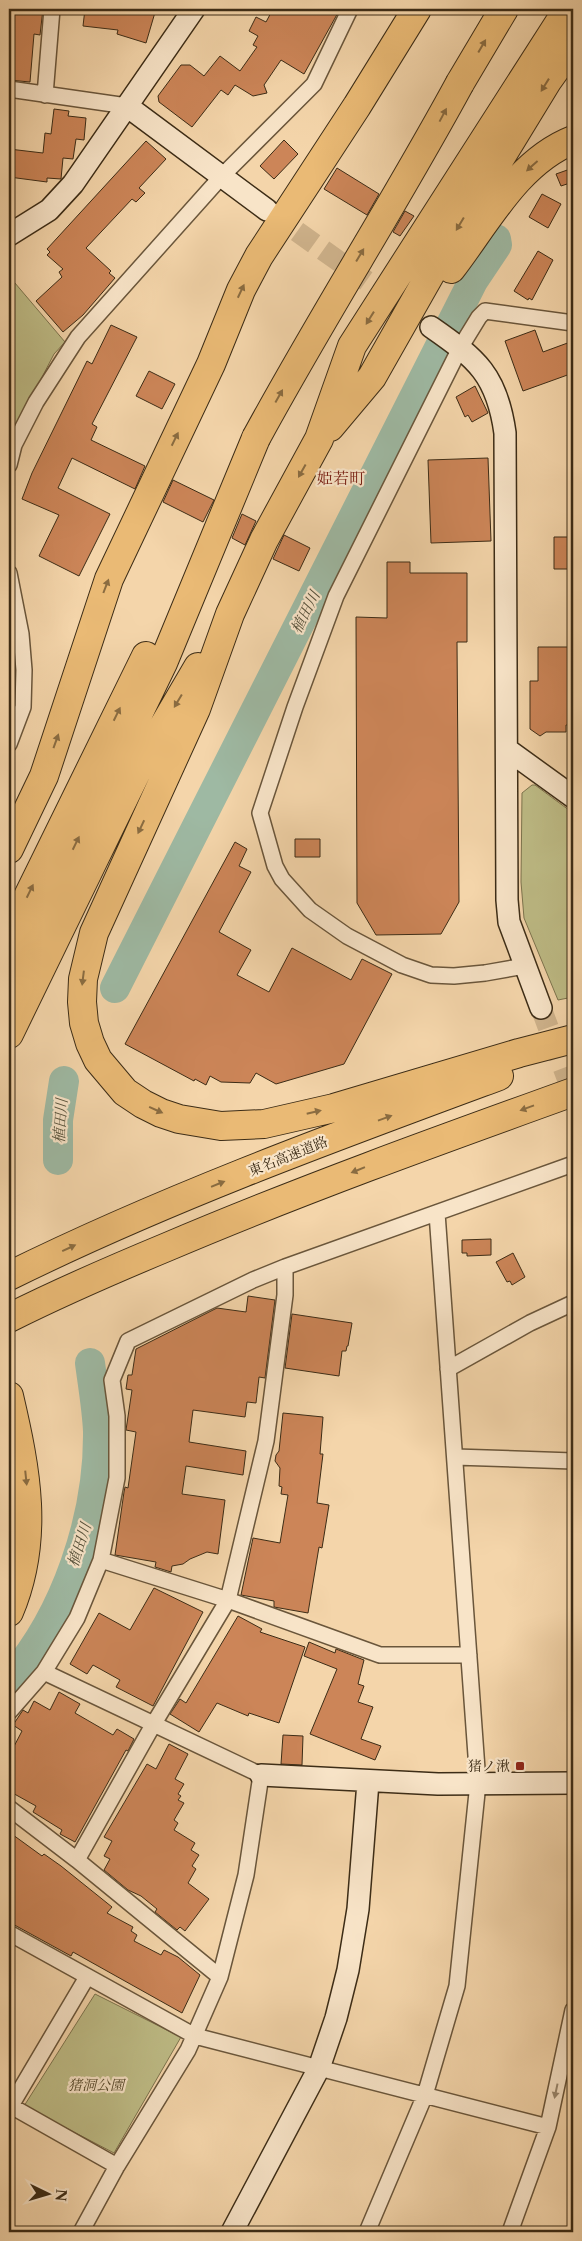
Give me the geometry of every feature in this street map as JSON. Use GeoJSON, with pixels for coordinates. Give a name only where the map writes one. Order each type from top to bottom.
{"type":"FeatureCollection","features":[{"type":"Feature","properties":{"kind":"highway"},"geometry":{"type":"LineString","coordinates":[[9,871],[44,776],[109,579],[208,372],[241,290],[259,256],[357,106],[417,9]]}},
{"type":"Feature","properties":{"kind":"highway"},"geometry":{"type":"LineString","coordinates":[[357,106],[435,9]]}},
{"type":"Feature","properties":{"kind":"highway"},"geometry":{"type":"LineString","coordinates":[[9,935],[126,695],[256,438],[325,314],[426,146],[460,83],[504,9]]}},
{"type":"Feature","properties":{"kind":"highway"},"geometry":{"type":"LineString","coordinates":[[568,9],[352,346],[319,439],[264,540],[230,614],[196,709],[106,905],[87,957],[82,979],[84,1023],[98,1060],[110,1077],[125,1092],[142,1104],[161,1113],[201,1124],[243,1126],[264,1124],[334,1108],[519,1053],[573,1039]]}},
{"type":"Feature","properties":{"kind":"highway"},"geometry":{"type":"LineString","coordinates":[[319,439],[372,378],[444,250],[548,80],[573,45]]}},
{"type":"Feature","properties":{"kind":"highway"},"geometry":{"type":"LineString","coordinates":[[389,349],[516,182],[531,166],[573,140]]}},
{"type":"Feature","properties":{"kind":"highway"},"geometry":{"type":"LineString","coordinates":[[9,981],[166,655],[256,438]]}},
{"type":"Feature","properties":{"kind":"highway"},"geometry":{"type":"LineString","coordinates":[[9,1034],[136,773],[230,614]]}},
{"type":"Feature","properties":{"kind":"highway"},"geometry":{"type":"LineString","coordinates":[[9,849],[44,776]]}},
{"type":"Feature","properties":{"kind":"highway","name":"東名高速道路"},"geometry":{"type":"LineString","coordinates":[[16,1273],[130,1220],[350,1131],[573,1049]]}},
{"type":"Feature","properties":{"kind":"highway"},"geometry":{"type":"LineString","coordinates":[[9,1318],[36,1311],[222,1224],[368,1166],[573,1092]]}},
{"type":"Feature","properties":{"kind":"highway"},"geometry":{"type":"LineString","coordinates":[[9,1333],[36,1311]]}},
{"type":"Feature","properties":{"kind":"highway"},"geometry":{"type":"LineString","coordinates":[[9,1396],[25,1468],[28,1521],[21,1577],[9,1612]]}},
{"type":"Feature","properties":{"kind":"street"},"geometry":{"type":"LineString","coordinates":[[45,95],[52,9]]}},
{"type":"Feature","properties":{"kind":"street"},"geometry":{"type":"LineString","coordinates":[[9,235],[48,210],[73,184],[194,9]]}},
{"type":"Feature","properties":{"kind":"street"},"geometry":{"type":"LineString","coordinates":[[9,465],[14,445],[36,402],[78,337],[221,177],[314,84],[350,9]]}},
{"type":"Feature","properties":{"kind":"street"},"geometry":{"type":"LineString","coordinates":[[9,89],[127,106],[267,210]]}},
{"type":"Feature","properties":{"kind":"street"},"geometry":{"type":"LineString","coordinates":[[526,966],[454,976],[431,975],[402,965],[347,936],[310,910],[282,878],[275,866],[260,813],[295,707],[336,596],[457,346],[479,316],[485,311],[573,323]]}},
{"type":"Feature","properties":{"kind":"street"},"geometry":{"type":"LineString","coordinates":[[432,327],[476,361],[486,373],[502,410],[505,433],[508,750],[507,900],[509,922],[541,1008]]}},
{"type":"Feature","properties":{"kind":"street"},"geometry":{"type":"LineString","coordinates":[[9,573],[20,634],[24,670],[9,744]]}},
{"type":"Feature","properties":{"kind":"street"},"geometry":{"type":"LineString","coordinates":[[508,750],[573,797]]}},
{"type":"Feature","properties":{"kind":"street"},"geometry":{"type":"LineString","coordinates":[[9,1712],[44,1672],[77,1618],[101,1560],[117,1478],[117,1416],[112,1380],[128,1341],[253,1280],[285,1267],[573,1164]]}},
{"type":"Feature","properties":{"kind":"street"},"geometry":{"type":"LineString","coordinates":[[366,2232],[425,2095],[457,1986],[478,1783],[436,1213]]}},
{"type":"Feature","properties":{"kind":"street"},"geometry":{"type":"LineString","coordinates":[[77,1860],[153,1725],[228,1600],[266,1441],[285,1295],[285,1267]]}},
{"type":"Feature","properties":{"kind":"street"},"geometry":{"type":"LineString","coordinates":[[448,1370],[530,1323],[573,1303]]}},
{"type":"Feature","properties":{"kind":"street"},"geometry":{"type":"LineString","coordinates":[[454,1457],[573,1461]]}},
{"type":"Feature","properties":{"kind":"street"},"geometry":{"type":"LineString","coordinates":[[101,1560],[228,1600],[380,1655],[469,1655]]}},
{"type":"Feature","properties":{"kind":"street"},"geometry":{"type":"LineString","coordinates":[[44,1672],[261,1775],[348,1778],[368,1782],[573,1782]]}},
{"type":"Feature","properties":{"kind":"street"},"geometry":{"type":"LineString","coordinates":[[81,2232],[117,2166],[194,2036],[220,1977],[246,1874],[261,1775]]}},
{"type":"Feature","properties":{"kind":"street"},"geometry":{"type":"LineString","coordinates":[[232,2232],[319,2068],[336,2018],[350,1961],[358,1909],[368,1782]]}},
{"type":"Feature","properties":{"kind":"street"},"geometry":{"type":"LineString","coordinates":[[9,1808],[77,1860],[220,1977]]}},
{"type":"Feature","properties":{"kind":"street"},"geometry":{"type":"LineString","coordinates":[[9,1933],[194,2036],[548,2127]]}},
{"type":"Feature","properties":{"kind":"street"},"geometry":{"type":"LineString","coordinates":[[88,1977],[10,2107],[117,2166]]}},
{"type":"Feature","properties":{"kind":"street"},"geometry":{"type":"LineString","coordinates":[[510,2232],[548,2127],[573,2010]]}},
{"type":"Feature","properties":{"kind":"green space"},"geometry":{"type":"Polygon","coordinates":[[[9,276],[65,342],[54,354],[9,441],[9,276]]]}},
{"type":"Feature","properties":{"kind":"green space"},"geometry":{"type":"Polygon","coordinates":[[[532,785],[535,785],[573,813],[573,997],[558,1000],[524,918],[521,882],[522,793],[532,785]]]}},
{"type":"Feature","properties":{"kind":"green space","name":"猪洞公園"},"geometry":{"type":"Polygon","coordinates":[[[95,1994],[181,2037],[114,2153],[24,2106],[95,1994]]]}},
{"type":"Feature","properties":{"kind":"building"},"geometry":{"type":"Polygon","coordinates":[[[9,9],[43,9],[40,35],[34,34],[30,82],[9,80],[9,9]]]}},
{"type":"Feature","properties":{"kind":"building"},"geometry":{"type":"Polygon","coordinates":[[[85,9],[156,9],[146,43],[117,34],[118,30],[83,26],[85,9]]]}},
{"type":"Feature","properties":{"kind":"building"},"geometry":{"type":"Polygon","coordinates":[[[273,9],[340,9],[304,74],[281,60],[264,85],[267,93],[253,96],[235,85],[228,95],[221,90],[192,127],[159,102],[158,96],[181,65],[190,65],[204,76],[220,56],[240,71],[257,47],[253,45],[258,36],[249,31],[256,17],[266,22],[273,9]]]}},
{"type":"Feature","properties":{"kind":"building"},"geometry":{"type":"Polygon","coordinates":[[[54,109],[69,111],[68,116],[86,118],[84,140],[76,139],[73,159],[63,158],[61,179],[47,178],[47,182],[9,177],[9,149],[43,153],[45,133],[51,134],[54,109]]]}},
{"type":"Feature","properties":{"kind":"building"},"geometry":{"type":"Polygon","coordinates":[[[284,140],[298,154],[274,179],[260,166],[284,140]]]}},
{"type":"Feature","properties":{"kind":"building"},"geometry":{"type":"Polygon","coordinates":[[[146,141],[166,159],[139,188],[145,193],[136,202],[132,199],[86,248],[111,271],[109,273],[115,278],[83,315],[63,332],[36,301],[62,277],[59,272],[63,269],[47,255],[50,252],[47,249],[146,141]]]}},
{"type":"Feature","properties":{"kind":"building"},"geometry":{"type":"Polygon","coordinates":[[[337,168],[379,194],[367,215],[324,189],[337,168]]]}},
{"type":"Feature","properties":{"kind":"building"},"geometry":{"type":"Polygon","coordinates":[[[573,168],[573,182],[561,186],[556,174],[573,168]]]}},
{"type":"Feature","properties":{"kind":"building"},"geometry":{"type":"Polygon","coordinates":[[[542,194],[561,204],[548,228],[529,217],[542,194]]]}},
{"type":"Feature","properties":{"kind":"building"},"geometry":{"type":"Polygon","coordinates":[[[405,211],[414,216],[400,236],[393,232],[405,211]]]}},
{"type":"Feature","properties":{"kind":"building"},"geometry":{"type":"Polygon","coordinates":[[[538,251],[553,260],[532,300],[529,298],[528,300],[514,291],[538,251]]]}},
{"type":"Feature","properties":{"kind":"building"},"geometry":{"type":"Polygon","coordinates":[[[111,325],[137,337],[92,424],[97,427],[91,440],[145,466],[135,489],[72,458],[58,488],[110,514],[79,576],[39,556],[59,515],[22,499],[32,473],[87,361],[92,364],[111,325]]]}},
{"type":"Feature","properties":{"kind":"building"},"geometry":{"type":"Polygon","coordinates":[[[535,330],[543,352],[573,341],[573,373],[523,391],[505,341],[535,330]]]}},
{"type":"Feature","properties":{"kind":"building"},"geometry":{"type":"Polygon","coordinates":[[[149,371],[175,384],[162,409],[136,396],[149,371]]]}},
{"type":"Feature","properties":{"kind":"building"},"geometry":{"type":"Polygon","coordinates":[[[475,386],[488,413],[472,422],[468,415],[465,417],[456,397],[475,386]]]}},
{"type":"Feature","properties":{"kind":"building"},"geometry":{"type":"Polygon","coordinates":[[[488,458],[491,541],[431,543],[428,460],[488,458]]]}},
{"type":"Feature","properties":{"kind":"building"},"geometry":{"type":"Polygon","coordinates":[[[173,480],[214,500],[203,522],[163,502],[173,480]]]}},
{"type":"Feature","properties":{"kind":"building"},"geometry":{"type":"Polygon","coordinates":[[[242,514],[256,521],[245,545],[232,538],[242,514]]]}},
{"type":"Feature","properties":{"kind":"building"},"geometry":{"type":"Polygon","coordinates":[[[284,535],[310,548],[299,571],[273,559],[284,535]]]}},
{"type":"Feature","properties":{"kind":"building"},"geometry":{"type":"Polygon","coordinates":[[[554,537],[573,537],[573,569],[554,569],[554,537]]]}},
{"type":"Feature","properties":{"kind":"building"},"geometry":{"type":"Polygon","coordinates":[[[387,562],[410,562],[410,573],[467,573],[467,642],[457,642],[459,902],[441,934],[376,935],[357,903],[356,617],[387,618],[387,562]]]}},
{"type":"Feature","properties":{"kind":"building"},"geometry":{"type":"Polygon","coordinates":[[[538,647],[573,647],[573,725],[566,725],[566,732],[546,732],[540,736],[530,729],[530,681],[538,681],[538,647]]]}},
{"type":"Feature","properties":{"kind":"building"},"geometry":{"type":"Polygon","coordinates":[[[295,839],[320,839],[320,857],[295,857],[295,839]]]}},
{"type":"Feature","properties":{"kind":"building"},"geometry":{"type":"Polygon","coordinates":[[[235,842],[247,849],[239,866],[251,872],[219,932],[251,950],[237,975],[269,992],[292,948],[351,980],[362,959],[392,974],[344,1064],[276,1084],[256,1073],[250,1083],[221,1082],[210,1076],[206,1085],[195,1079],[194,1081],[125,1044],[235,842]]]}},
{"type":"Feature","properties":{"kind":"building"},"geometry":{"type":"Polygon","coordinates":[[[491,1239],[491,1255],[467,1256],[467,1253],[462,1253],[462,1240],[491,1239]]]}},
{"type":"Feature","properties":{"kind":"building"},"geometry":{"type":"Polygon","coordinates":[[[513,1253],[525,1277],[512,1285],[510,1281],[507,1282],[496,1262],[513,1253]]]}},
{"type":"Feature","properties":{"kind":"building"},"geometry":{"type":"Polygon","coordinates":[[[248,1296],[275,1300],[265,1378],[259,1377],[256,1403],[247,1402],[245,1417],[193,1410],[189,1442],[246,1451],[243,1475],[186,1466],[182,1494],[225,1500],[218,1554],[207,1552],[183,1564],[172,1566],[171,1572],[155,1567],[156,1562],[115,1555],[124,1492],[125,1487],[128,1488],[136,1432],[126,1430],[132,1390],[126,1389],[128,1375],[132,1375],[136,1349],[217,1308],[246,1312],[248,1296]]]}},
{"type":"Feature","properties":{"kind":"building"},"geometry":{"type":"Polygon","coordinates":[[[292,1314],[352,1323],[348,1346],[346,1351],[342,1351],[339,1376],[285,1368],[292,1314]]]}},
{"type":"Feature","properties":{"kind":"building"},"geometry":{"type":"Polygon","coordinates":[[[283,1413],[323,1417],[320,1454],[323,1454],[317,1503],[329,1505],[322,1548],[319,1547],[308,1613],[274,1607],[274,1601],[241,1595],[253,1538],[280,1543],[288,1495],[281,1494],[282,1487],[279,1486],[280,1468],[275,1461],[279,1451],[283,1413]]]}},
{"type":"Feature","properties":{"kind":"building"},"geometry":{"type":"Polygon","coordinates":[[[154,1588],[203,1612],[153,1706],[116,1687],[120,1680],[93,1665],[87,1674],[70,1664],[99,1613],[130,1630],[154,1588]]]}},
{"type":"Feature","properties":{"kind":"building"},"geometry":{"type":"Polygon","coordinates":[[[238,1616],[262,1629],[260,1632],[305,1647],[279,1723],[249,1713],[248,1716],[217,1703],[199,1732],[170,1714],[180,1699],[186,1703],[238,1616]]]}},
{"type":"Feature","properties":{"kind":"building"},"geometry":{"type":"Polygon","coordinates":[[[309,1642],[335,1653],[336,1649],[364,1660],[358,1684],[364,1686],[358,1702],[373,1707],[361,1739],[381,1746],[375,1760],[310,1734],[337,1669],[304,1656],[309,1642]]]}},
{"type":"Feature","properties":{"kind":"building"},"geometry":{"type":"Polygon","coordinates":[[[59,1692],[80,1704],[75,1713],[113,1735],[117,1729],[134,1739],[75,1842],[60,1834],[62,1830],[33,1812],[36,1806],[9,1791],[9,1756],[22,1731],[13,1725],[23,1710],[28,1713],[34,1701],[50,1710],[59,1692]]]}},
{"type":"Feature","properties":{"kind":"building"},"geometry":{"type":"Polygon","coordinates":[[[283,1735],[303,1736],[302,1765],[281,1764],[283,1735]]]}},
{"type":"Feature","properties":{"kind":"building"},"geometry":{"type":"Polygon","coordinates":[[[169,1744],[188,1754],[175,1779],[184,1784],[178,1794],[181,1796],[178,1800],[184,1803],[174,1820],[178,1823],[174,1830],[195,1843],[191,1850],[199,1855],[192,1866],[196,1869],[188,1883],[209,1899],[185,1931],[180,1927],[177,1930],[155,1912],[157,1909],[141,1896],[128,1890],[104,1870],[110,1859],[104,1856],[112,1841],[104,1837],[147,1764],[156,1769],[169,1744]]]}},
{"type":"Feature","properties":{"kind":"building"},"geometry":{"type":"Polygon","coordinates":[[[9,1832],[42,1856],[44,1854],[61,1866],[112,1907],[107,1913],[133,1927],[131,1931],[137,1935],[134,1941],[161,1955],[164,1950],[178,1957],[200,1975],[182,2013],[73,1952],[71,1956],[9,1922],[9,1832]]]}},
{"type":"Feature","properties":{"kind":"waterway","name":"植田川"},"geometry":{"type":"LineString","coordinates":[[115,988],[473,281],[497,245],[496,239]]}},
{"type":"Feature","properties":{"kind":"waterway","name":"植田川"},"geometry":{"type":"LineString","coordinates":[[58,1160],[58,1120],[64,1081]]}},
{"type":"Feature","properties":{"kind":"waterway","name":"植田川"},"geometry":{"type":"LineString","coordinates":[[9,1680],[47,1626],[75,1564],[85,1531],[93,1497],[98,1431],[90,1363]]}},
{"type":"Feature","properties":{"kind":"tunnel"},"geometry":{"type":"LineString","coordinates":[[271,213],[431,327]]}},
{"type":"Feature","properties":{"kind":"tunnel"},"geometry":{"type":"LineString","coordinates":[[541,1008],[573,1094]]}},
{"type":"Feature","properties":{"kind":"place","name":"猪ノ湫"},"geometry":{"type":"Point","coordinates":[520,1766]}},
{"type":"Feature","properties":{"kind":"district","name":"姫若町"},"geometry":{"type":"Point","coordinates":[341,478]}}]}
